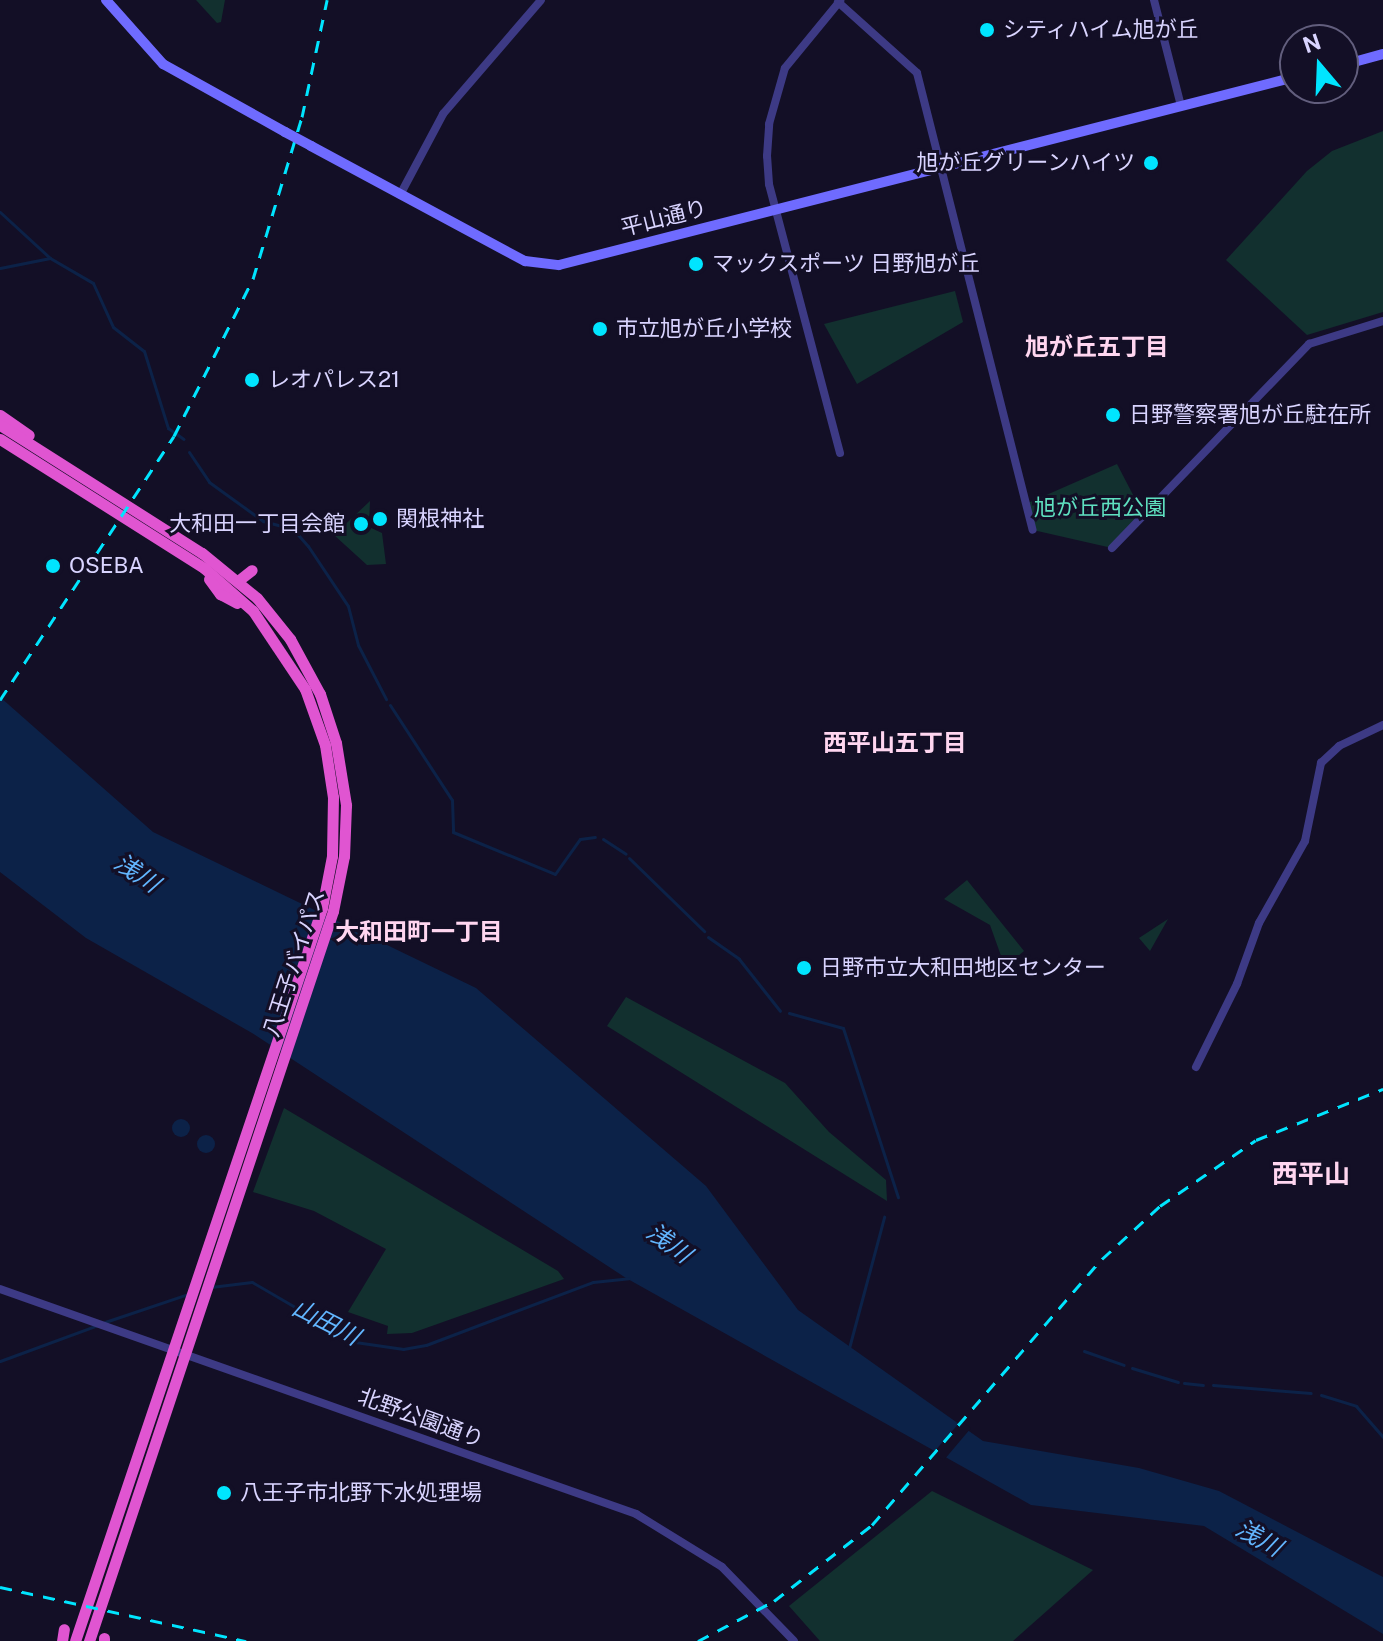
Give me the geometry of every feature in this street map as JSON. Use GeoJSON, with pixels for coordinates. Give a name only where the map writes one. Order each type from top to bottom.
{"type":"FeatureCollection","features":[{"type":"Feature","properties":{"kind":"highway"},"geometry":{"type":"LineString","coordinates":[[0,415],[87,487]]}},
{"type":"Feature","properties":{"kind":"highway","name":"八王子バイパス"},"geometry":{"type":"LineString","coordinates":[[0,425],[238,595],[275,637],[297,673],[310,686],[332,778],[330,873],[214,1231],[75,1641]]}},
{"type":"Feature","properties":{"kind":"highway","name":"八王子バイパス"},"geometry":{"type":"LineString","coordinates":[[0,439],[87,487],[239,580],[283,629],[310,686],[343,778],[341,877],[206,1295],[89,1641]]}},
{"type":"Feature","properties":{"kind":"highway"},"geometry":{"type":"LineString","coordinates":[[0,447],[87,487]]}},
{"type":"Feature","properties":{"kind":"highway"},"geometry":{"type":"LineString","coordinates":[[239,580],[252,570]]}},
{"type":"Feature","properties":{"kind":"main road","name":"平山通り"},"geometry":{"type":"LineString","coordinates":[[106,0],[170,70],[400,195],[542,266],[776,210],[1279,81]]}},
{"type":"Feature","properties":{"kind":"main road"},"geometry":{"type":"LineString","coordinates":[[1359,61],[1383,54]]}},
{"type":"Feature","properties":{"kind":"street"},"geometry":{"type":"LineString","coordinates":[[400,195],[443,114],[541,0]]}},
{"type":"Feature","properties":{"kind":"street"},"geometry":{"type":"LineString","coordinates":[[1154,0],[1181,106]]}},
{"type":"Feature","properties":{"kind":"street"},"geometry":{"type":"LineString","coordinates":[[840,453],[776,210],[767,156],[776,96],[798,47],[839,1],[917,73],[1033,530]]}},
{"type":"Feature","properties":{"kind":"street"},"geometry":{"type":"LineString","coordinates":[[1112,548],[1309,344],[1383,321]]}},
{"type":"Feature","properties":{"kind":"street"},"geometry":{"type":"LineString","coordinates":[[1196,1067],[1237,984],[1259,923],[1305,841],[1321,763],[1339,746],[1383,725]]}},
{"type":"Feature","properties":{"kind":"street","name":"北野公園通り"},"geometry":{"type":"LineString","coordinates":[[0,1289],[646,1519],[722,1567],[794,1641]]}},
{"type":"Feature","properties":{"kind":"green space"},"geometry":{"type":"Polygon","coordinates":[[[196,0],[225,0],[221,22],[217,23],[196,0]]]}},
{"type":"Feature","properties":{"kind":"green space"},"geometry":{"type":"Polygon","coordinates":[[[1383,131],[1383,312],[1307,335],[1226,260],[1307,171],[1332,151],[1383,131]]]}},
{"type":"Feature","properties":{"kind":"green space"},"geometry":{"type":"Polygon","coordinates":[[[955,291],[963,322],[857,384],[824,324],[955,291]]]}},
{"type":"Feature","properties":{"kind":"green space","name":"旭が丘西公園"},"geometry":{"type":"Polygon","coordinates":[[[1117,464],[1143,514],[1112,548],[1033,530],[1028,503],[1117,464]]]}},
{"type":"Feature","properties":{"kind":"green space"},"geometry":{"type":"Polygon","coordinates":[[[370,501],[369,527],[382,533],[386,564],[367,565],[334,535],[370,501]]]}},
{"type":"Feature","properties":{"kind":"green space"},"geometry":{"type":"Polygon","coordinates":[[[967,880],[1024,951],[1005,967],[990,925],[944,899],[967,880]]]}},
{"type":"Feature","properties":{"kind":"green space"},"geometry":{"type":"Polygon","coordinates":[[[1168,919],[1150,951],[1139,938],[1168,919]]]}},
{"type":"Feature","properties":{"kind":"green space"},"geometry":{"type":"Polygon","coordinates":[[[626,997],[785,1083],[829,1132],[886,1180],[887,1201],[607,1026],[626,997]]]}},
{"type":"Feature","properties":{"kind":"green space"},"geometry":{"type":"Polygon","coordinates":[[[284,1108],[558,1271],[564,1279],[412,1333],[387,1334],[388,1326],[348,1312],[386,1249],[314,1211],[253,1192],[284,1108]]]}},
{"type":"Feature","properties":{"kind":"green space"},"geometry":{"type":"Polygon","coordinates":[[[932,1491],[1093,1570],[1013,1641],[820,1641],[789,1606],[932,1491]]]}},
{"type":"Feature","properties":{"kind":"water","name":"浅川"},"geometry":{"type":"Polygon","coordinates":[[[0,697],[153,832],[476,988],[706,1186],[798,1310],[983,1441],[1139,1468],[1219,1491],[1383,1577],[1383,1634],[1204,1526],[1031,1505],[626,1278],[252,1033],[86,938],[0,872],[0,697]]]}},
{"type":"Feature","properties":{"kind":"water"},"geometry":{"type":"Polygon","coordinates":[[[181,1119],[190,1128],[181,1137],[172,1128],[181,1119]]]}},
{"type":"Feature","properties":{"kind":"water"},"geometry":{"type":"Polygon","coordinates":[[[206,1135],[215,1144],[206,1153],[197,1144],[206,1135]]]}},
{"type":"Feature","properties":{"kind":"pier"},"geometry":{"type":"Polygon","coordinates":[[[961,1421],[971,1428],[944,1460],[933,1453],[961,1421]]]}},
{"type":"Feature","properties":{"kind":"waterway"},"geometry":{"type":"LineString","coordinates":[[0,212],[50,258]]}},
{"type":"Feature","properties":{"kind":"waterway"},"geometry":{"type":"LineString","coordinates":[[0,268],[50,258],[93,283],[113,327],[144,351],[168,428],[184,439]]}},
{"type":"Feature","properties":{"kind":"waterway"},"geometry":{"type":"LineString","coordinates":[[189,452],[209,482],[263,521],[293,529],[308,546],[348,606],[358,645],[386,699]]}},
{"type":"Feature","properties":{"kind":"waterway"},"geometry":{"type":"LineString","coordinates":[[390,705],[452,800],[453,832],[555,874],[580,839],[595,837]]}},
{"type":"Feature","properties":{"kind":"waterway"},"geometry":{"type":"LineString","coordinates":[[603,839],[626,854]]}},
{"type":"Feature","properties":{"kind":"waterway"},"geometry":{"type":"LineString","coordinates":[[629,858],[704,931]]}},
{"type":"Feature","properties":{"kind":"waterway"},"geometry":{"type":"LineString","coordinates":[[708,937],[739,959],[780,1011]]}},
{"type":"Feature","properties":{"kind":"waterway"},"geometry":{"type":"LineString","coordinates":[[789,1013],[843,1028],[898,1197]]}},
{"type":"Feature","properties":{"kind":"waterway"},"geometry":{"type":"LineString","coordinates":[[849,1348],[884,1217]]}},
{"type":"Feature","properties":{"kind":"waterway","name":"山田川"},"geometry":{"type":"LineString","coordinates":[[211,1287],[252,1282],[355,1342],[403,1349],[426,1345],[593,1282],[629,1278]]}},
{"type":"Feature","properties":{"kind":"waterway","name":"山田川"},"geometry":{"type":"LineString","coordinates":[[105,1322],[188,1294]]}},
{"type":"Feature","properties":{"kind":"waterway","name":"山田川"},"geometry":{"type":"LineString","coordinates":[[0,1361],[98,1325]]}},
{"type":"Feature","properties":{"kind":"waterway"},"geometry":{"type":"LineString","coordinates":[[1084,1351],[1124,1365]]}},
{"type":"Feature","properties":{"kind":"waterway"},"geometry":{"type":"LineString","coordinates":[[1132,1368],[1178,1382]]}},
{"type":"Feature","properties":{"kind":"waterway"},"geometry":{"type":"LineString","coordinates":[[1184,1383],[1203,1385]]}},
{"type":"Feature","properties":{"kind":"waterway"},"geometry":{"type":"LineString","coordinates":[[1213,1385],[1311,1393]]}},
{"type":"Feature","properties":{"kind":"waterway"},"geometry":{"type":"LineString","coordinates":[[1321,1395],[1356,1406],[1383,1437]]}},
{"type":"Feature","properties":{"kind":"railway"},"geometry":{"type":"LineString","coordinates":[[0,700],[174,436],[253,279],[302,117],[327,0]]}},
{"type":"Feature","properties":{"kind":"railway"},"geometry":{"type":"LineString","coordinates":[[698,1641],[774,1601],[872,1525],[1102,1259],[1160,1206],[1256,1140],[1383,1089]]}},
{"type":"Feature","properties":{"kind":"railway"},"geometry":{"type":"LineString","coordinates":[[0,1587],[246,1641]]}},
{"type":"Feature","properties":{"kind":"place","name":"シティハイム旭が丘"},"geometry":{"type":"Point","coordinates":[987,30]}},
{"type":"Feature","properties":{"kind":"place","name":"旭が丘グリーンハイツ"},"geometry":{"type":"Point","coordinates":[1151,163]}},
{"type":"Feature","properties":{"kind":"place","name":"マックスポーツ 日野旭が丘"},"geometry":{"type":"Point","coordinates":[696,264]}},
{"type":"Feature","properties":{"kind":"place","name":"市立旭が丘小学校"},"geometry":{"type":"Point","coordinates":[600,329]}},
{"type":"Feature","properties":{"kind":"place","name":"レオパレス21"},"geometry":{"type":"Point","coordinates":[252,380]}},
{"type":"Feature","properties":{"kind":"place","name":"日野警察署旭が丘駐在所"},"geometry":{"type":"Point","coordinates":[1113,415]}},
{"type":"Feature","properties":{"kind":"place","name":"関根神社"},"geometry":{"type":"Point","coordinates":[380,519]}},
{"type":"Feature","properties":{"kind":"place","name":"大和田一丁目会館"},"geometry":{"type":"Point","coordinates":[361,524]}},
{"type":"Feature","properties":{"kind":"place","name":"OSEBA"},"geometry":{"type":"Point","coordinates":[53,566]}},
{"type":"Feature","properties":{"kind":"place","name":"日野市立大和田地区センター"},"geometry":{"type":"Point","coordinates":[804,968]}},
{"type":"Feature","properties":{"kind":"place","name":"八王子市北野下水処理場"},"geometry":{"type":"Point","coordinates":[224,1493]}},
{"type":"Feature","properties":{"kind":"district","name":"旭が丘五丁目"},"geometry":{"type":"Point","coordinates":[1097,347]}},
{"type":"Feature","properties":{"kind":"district","name":"西平山五丁目"},"geometry":{"type":"Point","coordinates":[895,743]}},
{"type":"Feature","properties":{"kind":"district","name":"大和田町一丁目"},"geometry":{"type":"Point","coordinates":[419,932]}},
{"type":"Feature","properties":{"kind":"district","name":"西平山"},"geometry":{"type":"Point","coordinates":[1311,1174]}}]}
